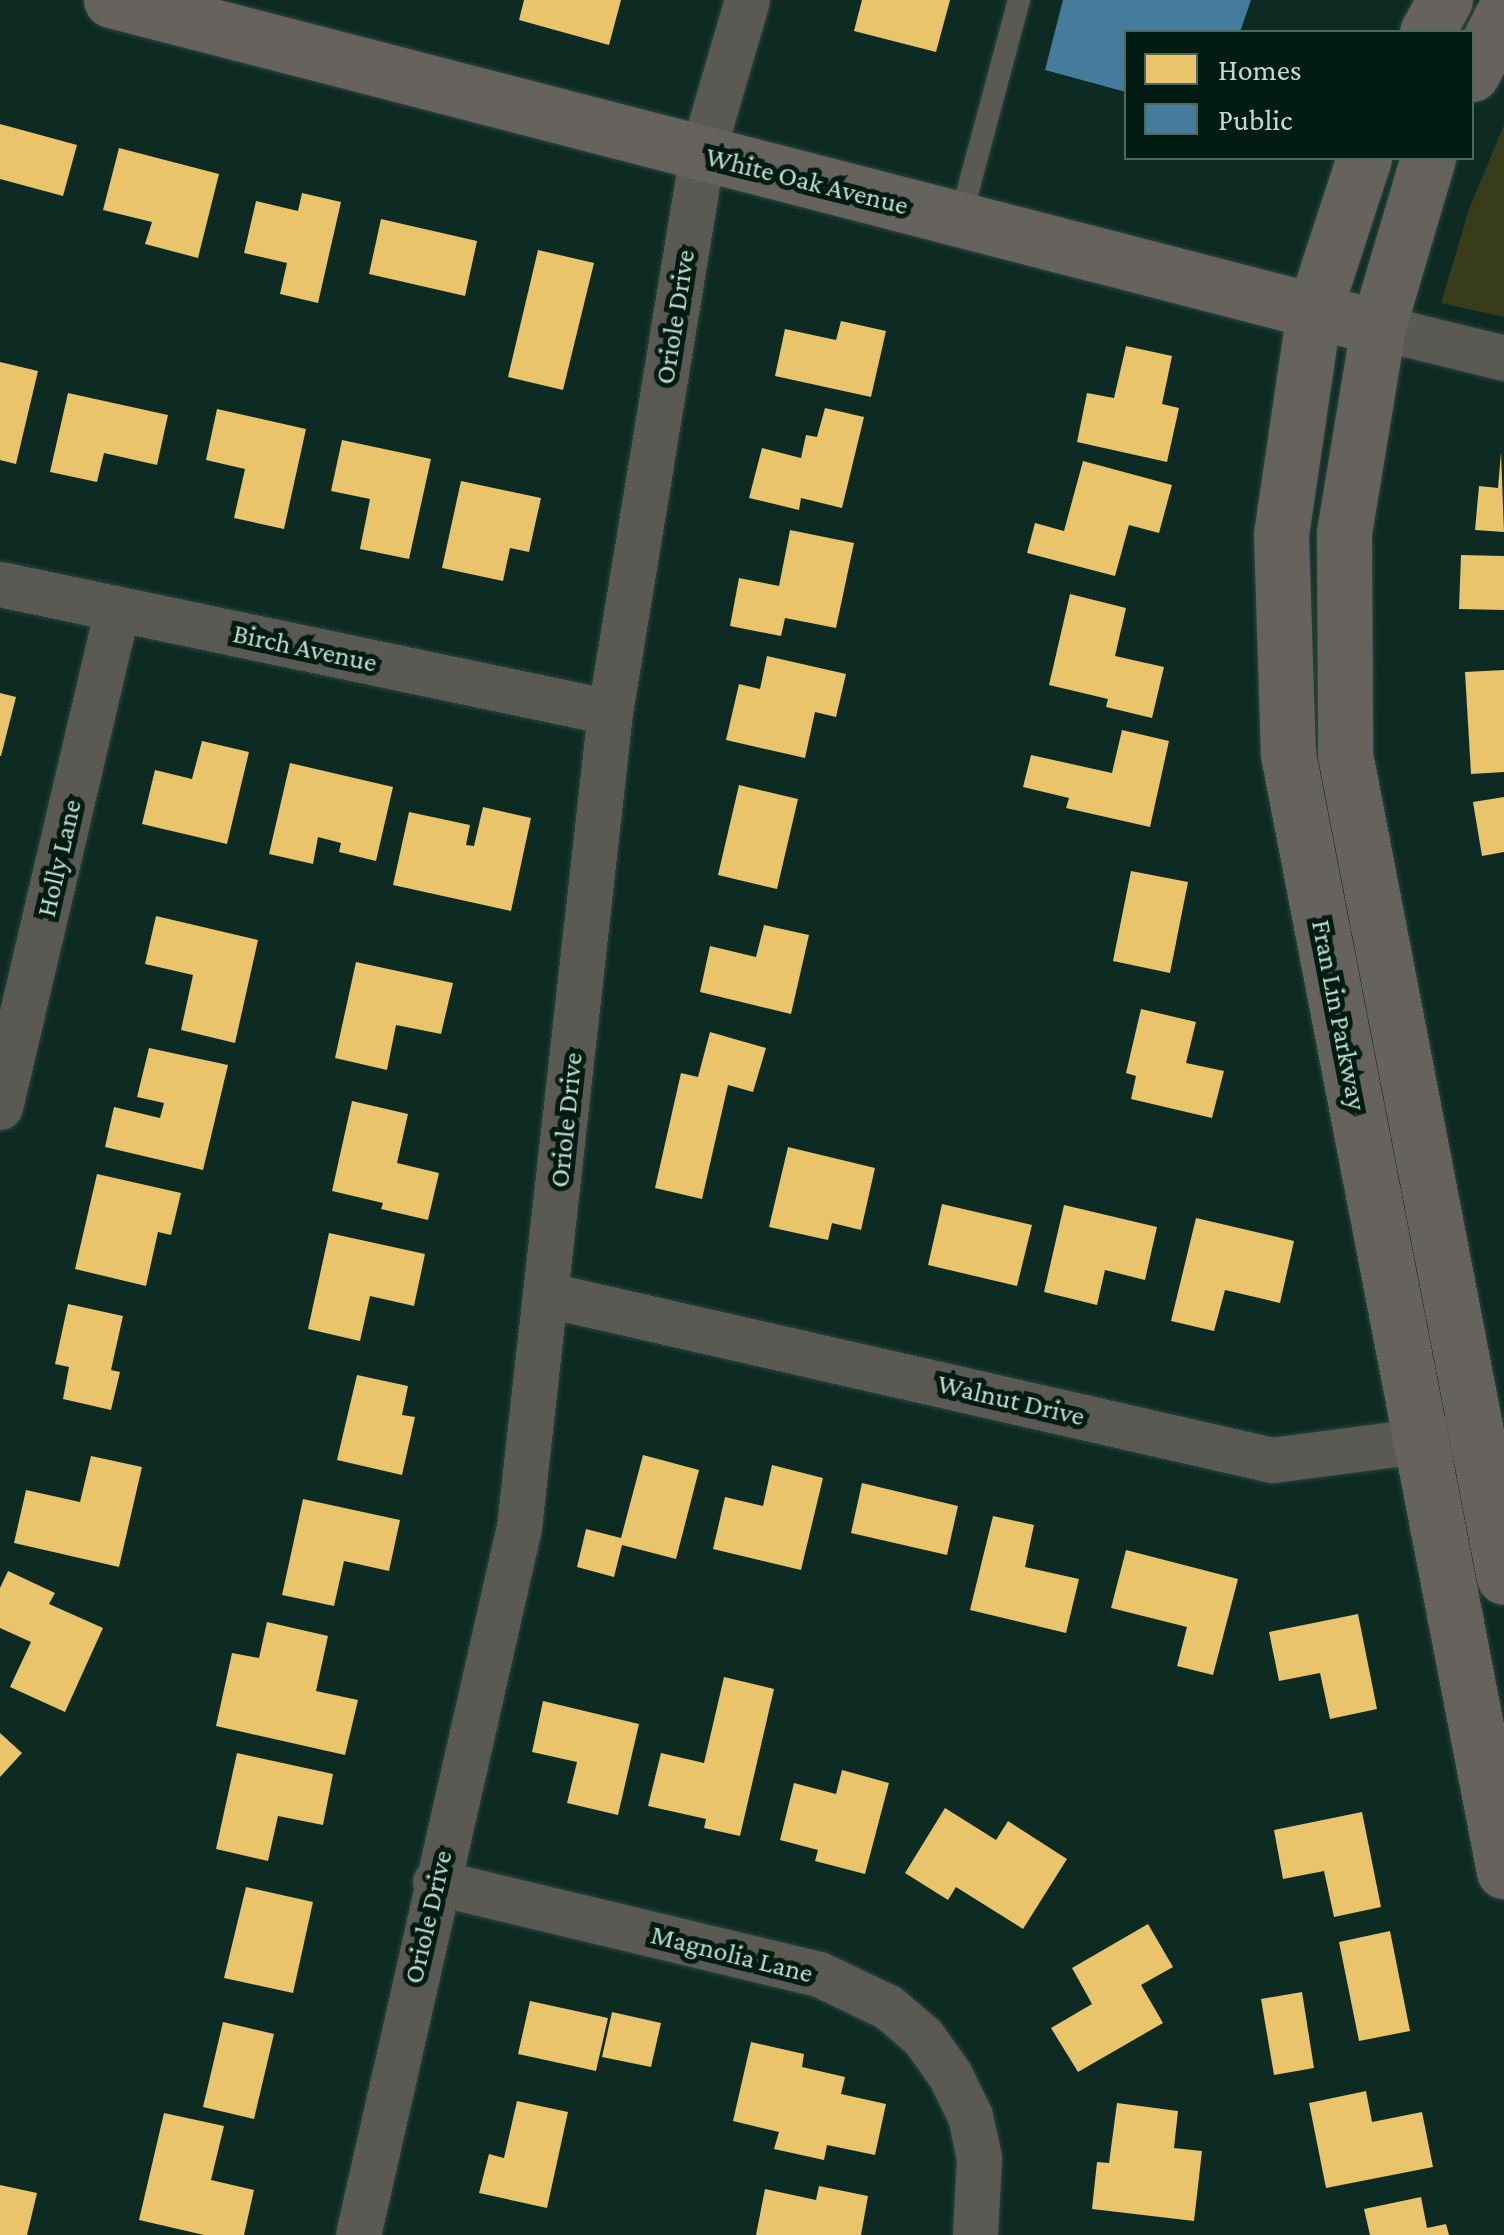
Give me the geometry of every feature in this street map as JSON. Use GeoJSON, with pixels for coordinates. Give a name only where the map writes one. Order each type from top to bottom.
{"type":"FeatureCollection","features":[{"type":"Feature","properties":{"kind":"street","name":"White Oak Avenue"},"geometry":{"type":"LineString","coordinates":[[114,0],[1504,358]]}},
{"type":"Feature","properties":{"kind":"street","name":"Oriole Drive"},"geometry":{"type":"LineString","coordinates":[[358,2235],[519,1527],[548,1295],[610,712],[702,154],[747,0]]}},
{"type":"Feature","properties":{"kind":"street"},"geometry":{"type":"LineString","coordinates":[[1428,30],[1445,0]]}},
{"type":"Feature","properties":{"kind":"street"},"geometry":{"type":"LineString","coordinates":[[1474,70],[1504,12]]}},
{"type":"Feature","properties":{"kind":"street","name":"Fran Lin Parkway"},"geometry":{"type":"LineString","coordinates":[[1363,160],[1314,311],[1281,534],[1288,754],[1504,1871]]}},
{"type":"Feature","properties":{"kind":"street","name":"Fran Lin Parkway"},"geometry":{"type":"LineString","coordinates":[[1427,160],[1378,328],[1344,533],[1345,754],[1504,1578]]}},
{"type":"Feature","properties":{"kind":"street","name":"Birch Avenue"},"geometry":{"type":"LineString","coordinates":[[0,584],[610,712]]}},
{"type":"Feature","properties":{"kind":"street","name":"Holly Lane"},"geometry":{"type":"LineString","coordinates":[[0,1106],[117,610]]}},
{"type":"Feature","properties":{"kind":"street","name":"Walnut Drive"},"geometry":{"type":"LineString","coordinates":[[548,1295],[1272,1460],[1422,1443],[1477,1431]]}},
{"type":"Feature","properties":{"kind":"street","name":"Magnolia Lane"},"geometry":{"type":"LineString","coordinates":[[436,1882],[818,1974],[888,2007],[922,2036],[950,2075],[970,2116],[979,2158],[975,2235]]}},
{"type":"Feature","properties":{"kind":"lane"},"geometry":{"type":"LineString","coordinates":[[960,220],[1019,0]]}},
{"type":"Feature","properties":{"kind":"green space"},"geometry":{"type":"Polygon","coordinates":[[[1504,125],[1504,317],[1441,303],[1469,209],[1504,125]]]}},
{"type":"Feature","properties":{"kind":"building: Homes"},"geometry":{"type":"Polygon","coordinates":[[[524,0],[621,0],[609,45],[519,20],[524,0]]]}},
{"type":"Feature","properties":{"kind":"building: Homes"},"geometry":{"type":"Polygon","coordinates":[[[862,0],[950,0],[936,52],[854,31],[862,0]]]}},
{"type":"Feature","properties":{"kind":"building: Homes"},"geometry":{"type":"Polygon","coordinates":[[[0,124],[77,145],[63,196],[0,179],[0,124]]]}},
{"type":"Feature","properties":{"kind":"building: Homes"},"geometry":{"type":"Polygon","coordinates":[[[119,148],[219,174],[198,258],[145,244],[152,222],[103,210],[119,148]]]}},
{"type":"Feature","properties":{"kind":"building: Homes"},"geometry":{"type":"Polygon","coordinates":[[[302,193],[341,202],[318,303],[280,294],[287,263],[244,253],[256,201],[298,211],[302,193]]]}},
{"type":"Feature","properties":{"kind":"building: Homes"},"geometry":{"type":"Polygon","coordinates":[[[381,219],[477,241],[465,296],[369,274],[381,219]]]}},
{"type":"Feature","properties":{"kind":"building: Homes"},"geometry":{"type":"Polygon","coordinates":[[[538,250],[594,263],[563,390],[508,377],[538,250]]]}},
{"type":"Feature","properties":{"kind":"building: Homes"},"geometry":{"type":"Polygon","coordinates":[[[841,321],[886,331],[871,397],[775,376],[785,329],[836,340],[841,321]]]}},
{"type":"Feature","properties":{"kind":"building: Homes"},"geometry":{"type":"Polygon","coordinates":[[[1126,346],[1172,356],[1162,404],[1179,408],[1167,462],[1077,442],[1087,393],[1114,398],[1126,346]]]}},
{"type":"Feature","properties":{"kind":"building: Homes"},"geometry":{"type":"Polygon","coordinates":[[[0,362],[38,371],[16,464],[0,460],[0,362]]]}},
{"type":"Feature","properties":{"kind":"building: Homes"},"geometry":{"type":"Polygon","coordinates":[[[68,393],[168,415],[157,465],[104,453],[97,482],[50,472],[68,393]]]}},
{"type":"Feature","properties":{"kind":"building: Homes"},"geometry":{"type":"Polygon","coordinates":[[[825,408],[864,417],[842,508],[801,498],[799,510],[749,498],[762,448],[801,458],[806,435],[817,437],[825,408]]]}},
{"type":"Feature","properties":{"kind":"building: Homes"},"geometry":{"type":"Polygon","coordinates":[[[217,409],[306,429],[284,529],[234,518],[245,469],[206,460],[217,409]]]}},
{"type":"Feature","properties":{"kind":"building: Homes"},"geometry":{"type":"Polygon","coordinates":[[[342,440],[431,459],[409,559],[360,549],[370,499],[331,491],[342,440]]]}},
{"type":"Feature","properties":{"kind":"building: Homes"},"geometry":{"type":"Polygon","coordinates":[[[1501,452],[1504,532],[1475,530],[1479,486],[1498,488],[1501,452]]]}},
{"type":"Feature","properties":{"kind":"building: Homes"},"geometry":{"type":"Polygon","coordinates":[[[1083,461],[1172,485],[1159,533],[1129,525],[1115,576],[1027,553],[1035,523],[1064,531],[1083,461]]]}},
{"type":"Feature","properties":{"kind":"building: Homes"},"geometry":{"type":"Polygon","coordinates":[[[461,481],[541,498],[529,552],[510,548],[503,581],[442,568],[461,481]]]}},
{"type":"Feature","properties":{"kind":"building: Homes"},"geometry":{"type":"Polygon","coordinates":[[[790,530],[854,543],[836,628],[785,618],[781,636],[730,626],[739,578],[779,586],[790,530]]]}},
{"type":"Feature","properties":{"kind":"building: Homes"},"geometry":{"type":"Polygon","coordinates":[[[1461,555],[1504,556],[1504,610],[1459,609],[1461,555]]]}},
{"type":"Feature","properties":{"kind":"building: Homes"},"geometry":{"type":"Polygon","coordinates":[[[1070,594],[1126,608],[1115,656],[1164,667],[1152,718],[1106,707],[1108,699],[1049,685],[1070,594]]]}},
{"type":"Feature","properties":{"kind":"building: Homes"},"geometry":{"type":"Polygon","coordinates":[[[767,656],[846,674],[836,717],[815,712],[805,758],[726,740],[739,684],[760,689],[767,656]]]}},
{"type":"Feature","properties":{"kind":"building: Homes"},"geometry":{"type":"Polygon","coordinates":[[[1504,670],[1504,772],[1471,774],[1465,672],[1504,670]]]}},
{"type":"Feature","properties":{"kind":"building: Homes"},"geometry":{"type":"Polygon","coordinates":[[[0,693],[16,697],[1,756],[0,756],[0,693]]]}},
{"type":"Feature","properties":{"kind":"building: Homes"},"geometry":{"type":"Polygon","coordinates":[[[1122,730],[1169,741],[1150,827],[1066,808],[1069,798],[1023,787],[1031,755],[1112,773],[1122,730]]]}},
{"type":"Feature","properties":{"kind":"building: Homes"},"geometry":{"type":"Polygon","coordinates":[[[202,741],[249,752],[227,844],[142,824],[155,770],[192,779],[202,741]]]}},
{"type":"Feature","properties":{"kind":"building: Homes"},"geometry":{"type":"Polygon","coordinates":[[[290,763],[393,787],[376,861],[339,852],[341,843],[318,837],[313,864],[269,854],[290,763]]]}},
{"type":"Feature","properties":{"kind":"building: Homes"},"geometry":{"type":"Polygon","coordinates":[[[739,785],[798,799],[777,889],[718,875],[739,785]]]}},
{"type":"Feature","properties":{"kind":"building: Homes"},"geometry":{"type":"Polygon","coordinates":[[[1504,797],[1504,852],[1482,856],[1473,802],[1504,797]]]}},
{"type":"Feature","properties":{"kind":"building: Homes"},"geometry":{"type":"Polygon","coordinates":[[[483,807],[531,818],[511,911],[393,885],[409,812],[470,825],[466,845],[474,846],[483,807]]]}},
{"type":"Feature","properties":{"kind":"building: Homes"},"geometry":{"type":"Polygon","coordinates":[[[1131,871],[1188,882],[1170,973],[1113,961],[1131,871]]]}},
{"type":"Feature","properties":{"kind":"building: Homes"},"geometry":{"type":"Polygon","coordinates":[[[156,916],[258,940],[235,1043],[181,1030],[193,975],[145,964],[156,916]]]}},
{"type":"Feature","properties":{"kind":"building: Homes"},"geometry":{"type":"Polygon","coordinates":[[[764,925],[809,935],[791,1014],[700,992],[710,946],[756,957],[764,925]]]}},
{"type":"Feature","properties":{"kind":"building: Homes"},"geometry":{"type":"Polygon","coordinates":[[[356,962],[453,983],[441,1034],[396,1025],[387,1070],[335,1058],[356,962]]]}},
{"type":"Feature","properties":{"kind":"building: Homes"},"geometry":{"type":"Polygon","coordinates":[[[1141,1009],[1196,1022],[1186,1063],[1224,1071],[1212,1118],[1131,1099],[1136,1076],[1126,1073],[1141,1009]]]}},
{"type":"Feature","properties":{"kind":"building: Homes"},"geometry":{"type":"Polygon","coordinates":[[[710,1032],[766,1048],[753,1092],[728,1085],[702,1199],[655,1188],[681,1073],[698,1077],[710,1032]]]}},
{"type":"Feature","properties":{"kind":"building: Homes"},"geometry":{"type":"Polygon","coordinates":[[[149,1048],[228,1065],[203,1170],[105,1147],[114,1107],[160,1118],[164,1103],[137,1097],[149,1048]]]}},
{"type":"Feature","properties":{"kind":"building: Homes"},"geometry":{"type":"Polygon","coordinates":[[[352,1101],[408,1114],[397,1163],[439,1173],[428,1220],[381,1209],[383,1203],[332,1191],[352,1101]]]}},
{"type":"Feature","properties":{"kind":"building: Homes"},"geometry":{"type":"Polygon","coordinates":[[[788,1147],[875,1168],[861,1230],[832,1223],[828,1240],[769,1227],[788,1147]]]}},
{"type":"Feature","properties":{"kind":"building: Homes"},"geometry":{"type":"Polygon","coordinates":[[[97,1174],[181,1193],[171,1235],[158,1232],[146,1286],[75,1269],[97,1174]]]}},
{"type":"Feature","properties":{"kind":"building: Homes"},"geometry":{"type":"Polygon","coordinates":[[[942,1204],[1032,1225],[1017,1286],[928,1265],[942,1204]]]}},
{"type":"Feature","properties":{"kind":"building: Homes"},"geometry":{"type":"Polygon","coordinates":[[[1064,1205],[1157,1227],[1145,1280],[1105,1270],[1097,1305],[1044,1292],[1064,1205]]]}},
{"type":"Feature","properties":{"kind":"building: Homes"},"geometry":{"type":"Polygon","coordinates":[[[1196,1218],[1294,1241],[1280,1303],[1225,1290],[1214,1331],[1171,1321],[1196,1218]]]}},
{"type":"Feature","properties":{"kind":"building: Homes"},"geometry":{"type":"Polygon","coordinates":[[[329,1233],[425,1254],[414,1306],[370,1296],[360,1341],[308,1329],[329,1233]]]}},
{"type":"Feature","properties":{"kind":"building: Homes"},"geometry":{"type":"Polygon","coordinates":[[[68,1304],[123,1316],[111,1370],[120,1372],[111,1410],[63,1399],[69,1367],[55,1364],[68,1304]]]}},
{"type":"Feature","properties":{"kind":"building: Homes"},"geometry":{"type":"Polygon","coordinates":[[[357,1375],[408,1386],[402,1415],[415,1417],[402,1475],[337,1460],[357,1375]]]}},
{"type":"Feature","properties":{"kind":"building: Homes"},"geometry":{"type":"Polygon","coordinates":[[[643,1455],[699,1470],[676,1559],[622,1545],[614,1577],[577,1567],[586,1529],[621,1538],[643,1455]]]}},
{"type":"Feature","properties":{"kind":"building: Homes"},"geometry":{"type":"Polygon","coordinates":[[[91,1456],[142,1467],[119,1567],[14,1543],[26,1490],[80,1502],[91,1456]]]}},
{"type":"Feature","properties":{"kind":"building: Homes"},"geometry":{"type":"Polygon","coordinates":[[[772,1465],[823,1478],[801,1570],[713,1549],[725,1497],[763,1506],[772,1465]]]}},
{"type":"Feature","properties":{"kind":"building: Homes"},"geometry":{"type":"Polygon","coordinates":[[[862,1483],[958,1506],[947,1555],[851,1533],[862,1483]]]}},
{"type":"Feature","properties":{"kind":"building: Homes"},"geometry":{"type":"Polygon","coordinates":[[[303,1499],[400,1520],[389,1571],[344,1561],[334,1606],[282,1595],[303,1499]]]}},
{"type":"Feature","properties":{"kind":"building: Homes"},"geometry":{"type":"Polygon","coordinates":[[[993,1516],[1034,1525],[1025,1567],[1079,1579],[1066,1633],[970,1610],[993,1516]]]}},
{"type":"Feature","properties":{"kind":"building: Homes"},"geometry":{"type":"Polygon","coordinates":[[[1126,1550],[1238,1579],[1213,1675],[1177,1666],[1187,1627],[1111,1608],[1126,1550]]]}},
{"type":"Feature","properties":{"kind":"building: Homes"},"geometry":{"type":"Polygon","coordinates":[[[8,1571],[55,1593],[49,1604],[103,1628],[65,1712],[10,1687],[31,1642],[0,1628],[0,1588],[8,1571]]]}},
{"type":"Feature","properties":{"kind":"building: Homes"},"geometry":{"type":"Polygon","coordinates":[[[1358,1614],[1377,1709],[1330,1719],[1320,1673],[1279,1681],[1269,1632],[1358,1614]]]}},
{"type":"Feature","properties":{"kind":"building: Homes"},"geometry":{"type":"Polygon","coordinates":[[[267,1622],[328,1636],[316,1691],[358,1700],[345,1755],[216,1726],[232,1653],[259,1658],[267,1622]]]}},
{"type":"Feature","properties":{"kind":"building: Homes"},"geometry":{"type":"Polygon","coordinates":[[[724,1677],[774,1689],[740,1836],[704,1828],[706,1819],[648,1806],[661,1753],[704,1763],[724,1677]]]}},
{"type":"Feature","properties":{"kind":"building: Homes"},"geometry":{"type":"Polygon","coordinates":[[[543,1701],[639,1724],[618,1815],[567,1803],[577,1762],[532,1752],[543,1701]]]}},
{"type":"Feature","properties":{"kind":"building: Homes"},"geometry":{"type":"Polygon","coordinates":[[[0,1733],[22,1753],[0,1777],[0,1733]]]}},
{"type":"Feature","properties":{"kind":"building: Homes"},"geometry":{"type":"Polygon","coordinates":[[[237,1753],[333,1774],[323,1825],[278,1816],[268,1861],[216,1849],[237,1753]]]}},
{"type":"Feature","properties":{"kind":"building: Homes"},"geometry":{"type":"Polygon","coordinates":[[[842,1770],[889,1783],[865,1874],[815,1861],[818,1850],[780,1840],[794,1783],[836,1794],[842,1770]]]}},
{"type":"Feature","properties":{"kind":"building: Homes"},"geometry":{"type":"Polygon","coordinates":[[[945,1808],[996,1840],[1008,1821],[1067,1859],[1023,1929],[956,1887],[948,1900],[905,1873],[945,1808]]]}},
{"type":"Feature","properties":{"kind":"building: Homes"},"geometry":{"type":"Polygon","coordinates":[[[1362,1812],[1381,1907],[1334,1917],[1324,1871],[1283,1879],[1274,1830],[1362,1812]]]}},
{"type":"Feature","properties":{"kind":"building: Homes"},"geometry":{"type":"Polygon","coordinates":[[[246,1887],[313,1902],[293,1993],[224,1978],[246,1887]]]}},
{"type":"Feature","properties":{"kind":"building: Homes"},"geometry":{"type":"Polygon","coordinates":[[[1148,1924],[1173,1967],[1141,1985],[1163,2023],[1078,2072],[1051,2028],[1092,2004],[1072,1968],[1148,1924]]]}},
{"type":"Feature","properties":{"kind":"building: Homes"},"geometry":{"type":"Polygon","coordinates":[[[1390,1931],[1410,2031],[1359,2041],[1339,1942],[1390,1931]]]}},
{"type":"Feature","properties":{"kind":"building: Homes"},"geometry":{"type":"Polygon","coordinates":[[[1302,1992],[1314,2068],[1274,2075],[1261,1999],[1302,1992]]]}},
{"type":"Feature","properties":{"kind":"building: Homes"},"geometry":{"type":"Polygon","coordinates":[[[530,2001],[608,2018],[596,2071],[518,2054],[530,2001]]]}},
{"type":"Feature","properties":{"kind":"building: Homes"},"geometry":{"type":"Polygon","coordinates":[[[612,2012],[661,2023],[651,2067],[602,2057],[612,2012]]]}},
{"type":"Feature","properties":{"kind":"building: Homes"},"geometry":{"type":"Polygon","coordinates":[[[223,2022],[274,2034],[254,2119],[203,2107],[223,2022]]]}},
{"type":"Feature","properties":{"kind":"building: Homes"},"geometry":{"type":"Polygon","coordinates":[[[751,2042],[804,2054],[802,2067],[845,2077],[841,2094],[886,2104],[875,2155],[827,2145],[824,2160],[774,2149],[779,2132],[733,2121],[751,2042]]]}},
{"type":"Feature","properties":{"kind":"building: Homes"},"geometry":{"type":"Polygon","coordinates":[[[1366,2091],[1372,2122],[1422,2112],[1433,2167],[1326,2188],[1309,2103],[1366,2091]]]}},
{"type":"Feature","properties":{"kind":"building: Homes"},"geometry":{"type":"Polygon","coordinates":[[[517,2101],[568,2112],[547,2208],[479,2193],[489,2154],[504,2158],[517,2101]]]}},
{"type":"Feature","properties":{"kind":"building: Homes"},"geometry":{"type":"Polygon","coordinates":[[[1117,2103],[1178,2111],[1174,2148],[1202,2151],[1194,2221],[1092,2209],[1097,2162],[1109,2163],[1117,2103]]]}},
{"type":"Feature","properties":{"kind":"building: Homes"},"geometry":{"type":"Polygon","coordinates":[[[164,2113],[224,2126],[211,2180],[254,2190],[244,2235],[204,2235],[139,2220],[164,2113]]]}},
{"type":"Feature","properties":{"kind":"building: Homes"},"geometry":{"type":"Polygon","coordinates":[[[0,2185],[37,2193],[27,2235],[0,2235],[0,2185]]]}},
{"type":"Feature","properties":{"kind":"building: Homes"},"geometry":{"type":"Polygon","coordinates":[[[819,2186],[868,2196],[861,2235],[756,2235],[765,2189],[816,2200],[819,2186]]]}},
{"type":"Feature","properties":{"kind":"building: Homes"},"geometry":{"type":"Polygon","coordinates":[[[1421,2197],[1427,2228],[1446,2224],[1449,2235],[1370,2235],[1364,2209],[1421,2197]]]}},
{"type":"Feature","properties":{"kind":"building: Public"},"geometry":{"type":"Polygon","coordinates":[[[1063,0],[1251,0],[1241,30],[1124,30],[1124,91],[1045,70],[1063,0]]]}}]}
